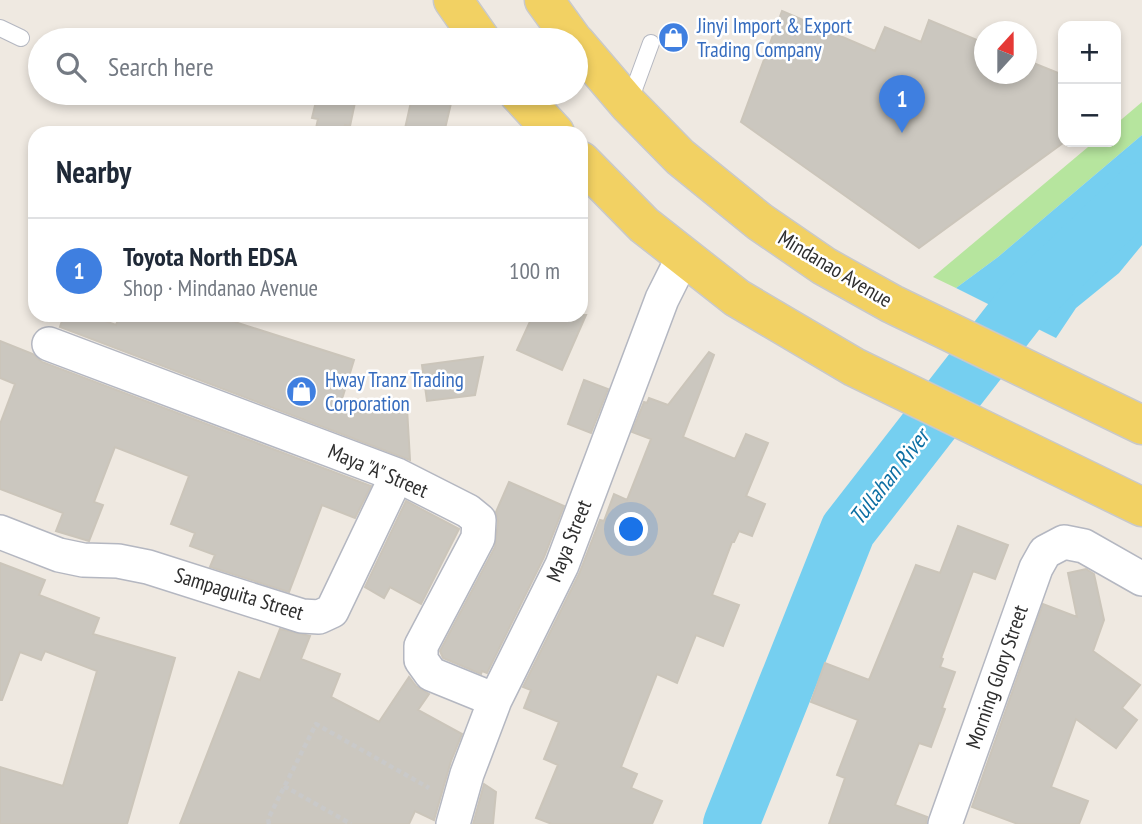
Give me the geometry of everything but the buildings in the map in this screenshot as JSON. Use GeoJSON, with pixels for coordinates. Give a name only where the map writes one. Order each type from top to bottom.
{"type":"FeatureCollection","features":[{"type":"Feature","properties":{"kind":"main road"},"geometry":{"type":"LineString","coordinates":[[453,0],[473,28]]}},
{"type":"Feature","properties":{"kind":"main road","name":"Mindanao Avenue"},"geometry":{"type":"LineString","coordinates":[[544,0],[564,28]]}},
{"type":"Feature","properties":{"kind":"main road","name":"Mindanao Avenue"},"geometry":{"type":"LineString","coordinates":[[588,58],[680,157],[760,222],[824,266],[892,304],[1129,419]]}},
{"type":"Feature","properties":{"kind":"main road"},"geometry":{"type":"LineString","coordinates":[[529,105],[549,126]]}},
{"type":"Feature","properties":{"kind":"main road"},"geometry":{"type":"LineString","coordinates":[[588,169],[644,225],[737,298],[854,367],[1142,507]]}},
{"type":"Feature","properties":{"kind":"street","name":"Maya Street"},"geometry":{"type":"LineString","coordinates":[[456,813],[495,699],[562,565],[662,299],[683,257]]}},
{"type":"Feature","properties":{"kind":"street","name":"Maya \"A\" Street"},"geometry":{"type":"LineString","coordinates":[[49,344],[397,475],[468,511],[478,520],[478,538],[421,646],[421,660],[431,674],[495,699]]}},
{"type":"Feature","properties":{"kind":"street","name":"Sampaguita Street"},"geometry":{"type":"LineString","coordinates":[[0,532],[59,555],[149,566],[302,616],[319,617],[332,611],[397,475]]}},
{"type":"Feature","properties":{"kind":"street","name":"Morning Glory Street"},"geometry":{"type":"LineString","coordinates":[[950,823],[1035,568],[1045,552],[1063,542],[1096,552],[1142,579]]}},
{"type":"Feature","properties":{"kind":"lane"},"geometry":{"type":"LineString","coordinates":[[0,28],[21,38]]}},
{"type":"Feature","properties":{"kind":"lane"},"geometry":{"type":"LineString","coordinates":[[629,105],[651,43]]}},
{"type":"Feature","properties":{"kind":"path"},"geometry":{"type":"LineString","coordinates":[[269,824],[268,819],[316,724],[422,786],[456,813]]}},
{"type":"Feature","properties":{"kind":"path"},"geometry":{"type":"LineString","coordinates":[[284,786],[351,824]]}},
{"type":"Feature","properties":{"kind":"green space"},"geometry":{"type":"Polygon","coordinates":[[[1142,102],[1142,135],[998,257],[956,288],[933,277],[1088,147],[1121,147],[1121,120],[1142,102]]]}},
{"type":"Feature","properties":{"kind":"water"},"geometry":{"type":"Polygon","coordinates":[[[1142,135],[1142,245],[1119,273],[1076,308],[1056,338],[956,288],[998,257],[1142,135]]]}},
{"type":"Feature","properties":{"kind":"waterway","name":"Tullahan River"},"geometry":{"type":"LineString","coordinates":[[731,824],[848,530],[1026,301],[1142,190]]}},
{"type":"Feature","properties":{"kind":"place","name":"Jinyi Import & Export Trading Company"},"geometry":{"type":"Point","coordinates":[674,38]}},
{"type":"Feature","properties":{"kind":"place","name":"Toyota North EDSA"},"geometry":{"type":"Point","coordinates":[902,133]}},
{"type":"Feature","properties":{"kind":"place","name":"Hway Tranz Trading Corporation"},"geometry":{"type":"Point","coordinates":[302,392]}}]}
